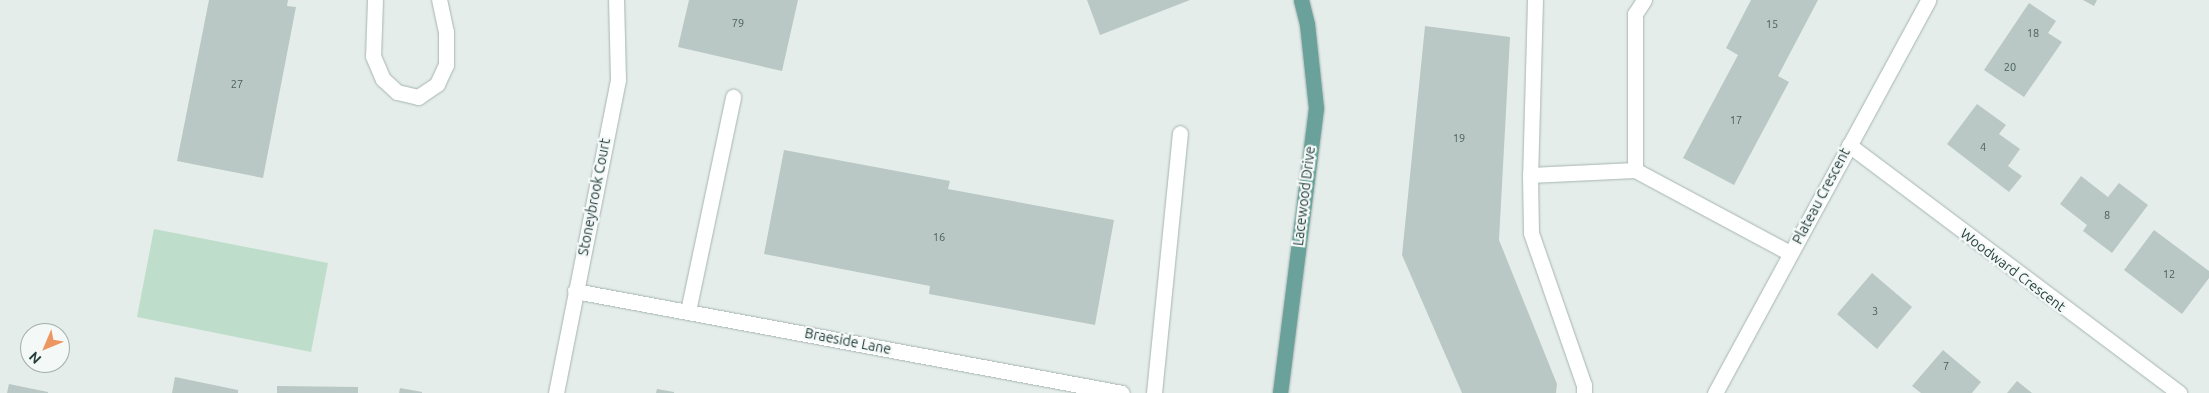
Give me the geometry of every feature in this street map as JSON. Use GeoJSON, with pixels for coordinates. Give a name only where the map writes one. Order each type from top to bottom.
{"type":"FeatureCollection","features":[{"type":"Feature","properties":{"kind":"main road","name":"Lacewood Drive"},"geometry":{"type":"LineString","coordinates":[[1280,393],[1316,108],[1307,24],[1301,0]]}},
{"type":"Feature","properties":{"kind":"street"},"geometry":{"type":"LineString","coordinates":[[375,0],[373,56],[383,79],[397,92],[418,97],[437,84],[446,65],[446,32],[439,0]]}},
{"type":"Feature","properties":{"kind":"street","name":"Stoneybrook Court"},"geometry":{"type":"LineString","coordinates":[[556,393],[618,80],[616,0]]}},
{"type":"Feature","properties":{"kind":"street"},"geometry":{"type":"LineString","coordinates":[[1535,0],[1530,175],[1531,233],[1584,385],[1584,393]]}},
{"type":"Feature","properties":{"kind":"street"},"geometry":{"type":"LineString","coordinates":[[1635,170],[1635,14],[1644,0]]}},
{"type":"Feature","properties":{"kind":"street","name":"Plateau Crescent"},"geometry":{"type":"LineString","coordinates":[[1715,393],[1928,0]]}},
{"type":"Feature","properties":{"kind":"street"},"geometry":{"type":"LineString","coordinates":[[688,311],[733,97]]}},
{"type":"Feature","properties":{"kind":"street"},"geometry":{"type":"LineString","coordinates":[[1154,393],[1180,133]]}},
{"type":"Feature","properties":{"kind":"street","name":"Woodward Crescent"},"geometry":{"type":"LineString","coordinates":[[1848,145],[2179,393]]}},
{"type":"Feature","properties":{"kind":"street"},"geometry":{"type":"LineString","coordinates":[[1530,175],[1635,170],[1790,254]]}},
{"type":"Feature","properties":{"kind":"street","name":"Braeside Lane"},"geometry":{"type":"LineString","coordinates":[[575,291],[1122,393]]}},
{"type":"Feature","properties":{"kind":"green space"},"geometry":{"type":"Polygon","coordinates":[[[154,229],[328,263],[311,352],[137,317],[154,229]]]}},
{"type":"Feature","properties":{"kind":"building"},"geometry":{"type":"Polygon","coordinates":[[[209,0],[288,0],[287,6],[296,7],[263,178],[177,161],[209,0]]]}},
{"type":"Feature","properties":{"kind":"building"},"geometry":{"type":"Polygon","coordinates":[[[689,0],[798,0],[782,71],[678,47],[689,0]]]}},
{"type":"Feature","properties":{"kind":"building"},"geometry":{"type":"Polygon","coordinates":[[[1087,0],[1190,0],[1100,35],[1087,0]]]}},
{"type":"Feature","properties":{"kind":"building"},"geometry":{"type":"Polygon","coordinates":[[[1751,0],[1818,0],[1778,76],[1789,82],[1734,185],[1683,158],[1738,55],[1726,48],[1751,0]]]}},
{"type":"Feature","properties":{"kind":"building"},"geometry":{"type":"Polygon","coordinates":[[[2083,0],[2097,0],[2094,6],[2083,0]]]}},
{"type":"Feature","properties":{"kind":"building"},"geometry":{"type":"Polygon","coordinates":[[[2029,3],[2056,21],[2048,33],[2062,42],[2024,97],[1984,70],[2029,3]]]}},
{"type":"Feature","properties":{"kind":"building"},"geometry":{"type":"Polygon","coordinates":[[[1425,26],[1510,37],[1499,240],[1557,384],[1556,393],[1462,393],[1402,255],[1425,26]]]}},
{"type":"Feature","properties":{"kind":"building"},"geometry":{"type":"Polygon","coordinates":[[[1977,104],[2006,125],[1999,134],[2020,149],[2008,166],[2022,176],[2009,192],[1947,144],[1977,104]]]}},
{"type":"Feature","properties":{"kind":"building"},"geometry":{"type":"Polygon","coordinates":[[[784,150],[950,181],[948,189],[1114,220],[1095,325],[929,294],[930,286],[764,254],[784,150]]]}},
{"type":"Feature","properties":{"kind":"building"},"geometry":{"type":"Polygon","coordinates":[[[2081,176],[2108,197],[2119,183],[2148,205],[2112,253],[2083,231],[2087,225],[2060,204],[2081,176]]]}},
{"type":"Feature","properties":{"kind":"building"},"geometry":{"type":"Polygon","coordinates":[[[2154,230],[2209,271],[2209,278],[2182,314],[2124,270],[2154,230]]]}},
{"type":"Feature","properties":{"kind":"building"},"geometry":{"type":"Polygon","coordinates":[[[1872,273],[1912,307],[1877,349],[1837,314],[1872,273]]]}},
{"type":"Feature","properties":{"kind":"building"},"geometry":{"type":"Polygon","coordinates":[[[1943,350],[1981,382],[1972,393],[1921,393],[1912,386],[1943,350]]]}},
{"type":"Feature","properties":{"kind":"building"},"geometry":{"type":"Polygon","coordinates":[[[175,377],[238,390],[238,393],[172,393],[175,377]]]}},
{"type":"Feature","properties":{"kind":"building"},"geometry":{"type":"Polygon","coordinates":[[[2017,381],[2032,393],[2007,393],[2017,381]]]}},
{"type":"Feature","properties":{"kind":"building"},"geometry":{"type":"Polygon","coordinates":[[[9,384],[48,392],[48,393],[7,393],[9,384]]]}},
{"type":"Feature","properties":{"kind":"building"},"geometry":{"type":"Polygon","coordinates":[[[277,386],[358,387],[358,393],[277,393],[277,386]]]}},
{"type":"Feature","properties":{"kind":"building"},"geometry":{"type":"Polygon","coordinates":[[[400,388],[422,392],[422,393],[399,393],[400,388]]]}},
{"type":"Feature","properties":{"kind":"building"},"geometry":{"type":"Polygon","coordinates":[[[657,389],[674,392],[674,393],[656,393],[657,389]]]}}]}
